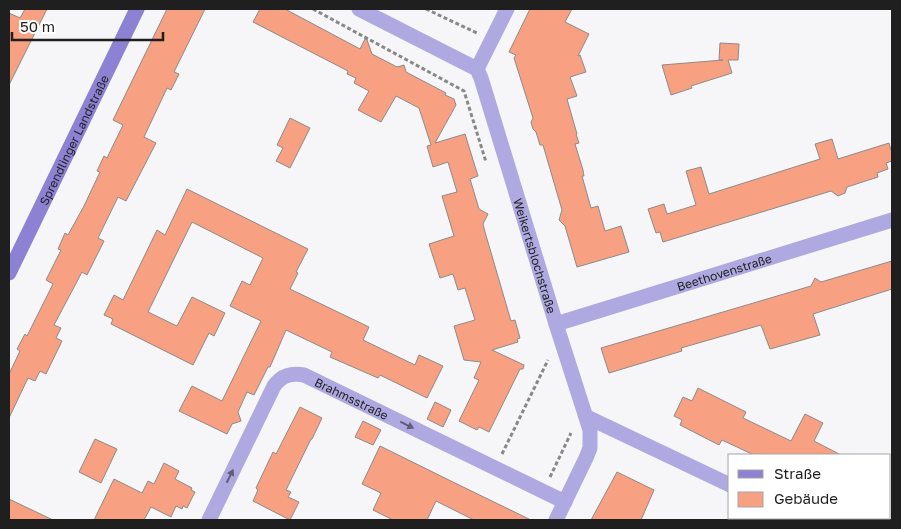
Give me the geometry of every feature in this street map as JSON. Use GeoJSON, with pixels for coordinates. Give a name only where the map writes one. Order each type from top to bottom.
{"type":"FeatureCollection","features":[{"type":"Feature","properties":{"kind":"main road","name":"Sprendlinger Landstraße"},"geometry":{"type":"LineString","coordinates":[[9,273],[137,9]]}},
{"type":"Feature","properties":{"kind":"street"},"geometry":{"type":"LineString","coordinates":[[359,9],[477,69],[507,9]]}},
{"type":"Feature","properties":{"kind":"street","name":"Weikertsblochstraße"},"geometry":{"type":"LineString","coordinates":[[477,69],[590,430],[590,448],[556,520]]}},
{"type":"Feature","properties":{"kind":"street","name":"Beethovenstraße"},"geometry":{"type":"LineString","coordinates":[[556,324],[892,220]]}},
{"type":"Feature","properties":{"kind":"street","name":"Brahmsstraße"},"geometry":{"type":"LineString","coordinates":[[208,520],[274,386],[278,380],[287,375],[304,375],[565,502]]}},
{"type":"Feature","properties":{"kind":"street"},"geometry":{"type":"LineString","coordinates":[[587,417],[728,484]]}},
{"type":"Feature","properties":{"kind":"path"},"geometry":{"type":"LineString","coordinates":[[313,9],[464,91],[487,165]]}},
{"type":"Feature","properties":{"kind":"path"},"geometry":{"type":"LineString","coordinates":[[426,9],[491,40]]}},
{"type":"Feature","properties":{"kind":"path"},"geometry":{"type":"LineString","coordinates":[[545,351],[551,369]]}},
{"type":"Feature","properties":{"kind":"path"},"geometry":{"type":"LineString","coordinates":[[496,467],[548,360]]}},
{"type":"Feature","properties":{"kind":"path"},"geometry":{"type":"LineString","coordinates":[[544,491],[571,433],[568,424]]}},
{"type":"Feature","properties":{"kind":"building"},"geometry":{"type":"Polygon","coordinates":[[[25,9],[47,9],[9,85],[9,13],[20,18],[25,9]]]}},
{"type":"Feature","properties":{"kind":"building"},"geometry":{"type":"Polygon","coordinates":[[[167,9],[205,9],[174,72],[179,74],[171,90],[167,88],[144,137],[156,143],[126,201],[118,197],[98,238],[104,241],[87,275],[82,272],[54,325],[61,328],[56,338],[62,341],[46,374],[40,371],[35,381],[28,378],[9,418],[9,374],[20,351],[17,349],[25,334],[27,336],[53,284],[46,280],[61,250],[58,249],[65,233],[68,235],[84,206],[100,172],[97,171],[104,156],[107,158],[123,125],[113,120],[167,9]]]}},
{"type":"Feature","properties":{"kind":"building"},"geometry":{"type":"Polygon","coordinates":[[[260,9],[285,9],[360,49],[366,37],[372,54],[397,67],[404,65],[406,72],[454,99],[456,105],[435,143],[465,134],[478,176],[470,179],[479,209],[488,214],[483,224],[485,232],[511,321],[515,320],[520,338],[517,339],[518,342],[492,350],[524,365],[523,369],[520,369],[489,432],[479,427],[477,430],[459,421],[479,380],[474,378],[481,362],[464,360],[454,326],[475,320],[465,288],[458,290],[453,274],[440,278],[429,244],[454,236],[442,196],[457,192],[448,162],[433,167],[427,146],[431,145],[419,108],[396,96],[381,122],[358,110],[369,91],[354,83],[356,78],[347,74],[348,71],[253,22],[260,9]]]}},
{"type":"Feature","properties":{"kind":"building"},"geometry":{"type":"Polygon","coordinates":[[[530,9],[572,9],[565,22],[589,34],[578,56],[580,55],[586,72],[570,77],[577,96],[567,99],[579,143],[575,144],[591,208],[598,206],[605,231],[621,226],[629,252],[577,267],[565,226],[559,220],[562,210],[543,145],[540,145],[536,132],[533,129],[531,122],[533,118],[514,58],[516,55],[509,52],[530,9]]]}},
{"type":"Feature","properties":{"kind":"building"},"geometry":{"type":"Polygon","coordinates":[[[720,43],[739,44],[738,60],[728,60],[732,73],[691,86],[692,88],[671,95],[662,65],[723,60],[719,60],[720,43]]]}},
{"type":"Feature","properties":{"kind":"building"},"geometry":{"type":"Polygon","coordinates":[[[290,118],[310,128],[290,168],[276,161],[283,148],[277,145],[290,118]]]}},
{"type":"Feature","properties":{"kind":"building"},"geometry":{"type":"Polygon","coordinates":[[[832,139],[838,159],[889,143],[892,161],[886,163],[888,169],[877,173],[878,177],[847,187],[845,193],[838,196],[831,191],[663,242],[660,232],[656,233],[648,209],[664,204],[667,214],[696,205],[686,171],[701,167],[709,194],[820,159],[815,144],[832,139]]]}},
{"type":"Feature","properties":{"kind":"building"},"geometry":{"type":"Polygon","coordinates":[[[187,189],[308,249],[296,272],[298,273],[290,289],[369,327],[363,340],[415,365],[419,355],[443,366],[427,398],[380,375],[378,378],[330,357],[332,352],[286,330],[270,367],[268,367],[254,395],[247,392],[238,412],[241,421],[232,424],[227,434],[179,411],[192,386],[222,401],[261,321],[230,306],[242,281],[250,285],[263,258],[192,222],[148,312],[177,326],[192,297],[225,313],[214,336],[209,333],[193,365],[111,324],[113,319],[104,315],[114,295],[123,300],[157,230],[165,235],[187,189]]]}},
{"type":"Feature","properties":{"kind":"building"},"geometry":{"type":"Polygon","coordinates":[[[892,261],[892,289],[813,314],[820,335],[770,349],[761,325],[681,348],[682,351],[609,373],[601,348],[811,286],[815,278],[821,282],[892,261]]]}},
{"type":"Feature","properties":{"kind":"building"},"geometry":{"type":"Polygon","coordinates":[[[698,388],[746,412],[743,418],[791,441],[805,414],[823,423],[814,441],[839,454],[752,454],[722,440],[719,445],[680,425],[682,420],[674,416],[683,397],[692,401],[698,388]]]}},
{"type":"Feature","properties":{"kind":"building"},"geometry":{"type":"Polygon","coordinates":[[[435,402],[451,410],[443,427],[427,419],[435,402]]]}},
{"type":"Feature","properties":{"kind":"building"},"geometry":{"type":"Polygon","coordinates":[[[300,407],[322,418],[286,490],[291,492],[288,497],[299,502],[290,520],[253,501],[258,490],[256,488],[273,452],[276,454],[300,407]]]}},
{"type":"Feature","properties":{"kind":"building"},"geometry":{"type":"Polygon","coordinates":[[[363,421],[381,430],[373,445],[355,437],[363,421]]]}},
{"type":"Feature","properties":{"kind":"building"},"geometry":{"type":"Polygon","coordinates":[[[95,439],[117,449],[101,483],[79,472],[95,439]]]}},
{"type":"Feature","properties":{"kind":"building"},"geometry":{"type":"Polygon","coordinates":[[[380,446],[531,520],[474,520],[436,501],[427,520],[393,520],[373,510],[381,493],[362,484],[380,446]]]}},
{"type":"Feature","properties":{"kind":"building"},"geometry":{"type":"Polygon","coordinates":[[[164,463],[179,471],[175,479],[192,488],[191,490],[195,492],[187,508],[183,506],[182,509],[176,506],[171,517],[151,507],[144,520],[94,520],[114,479],[142,493],[148,481],[154,484],[164,463]]]}},
{"type":"Feature","properties":{"kind":"building"},"geometry":{"type":"Polygon","coordinates":[[[617,472],[654,490],[641,520],[591,520],[617,472]]]}},
{"type":"Feature","properties":{"kind":"building"},"geometry":{"type":"Polygon","coordinates":[[[9,499],[53,520],[9,520],[9,499]]]}}]}
